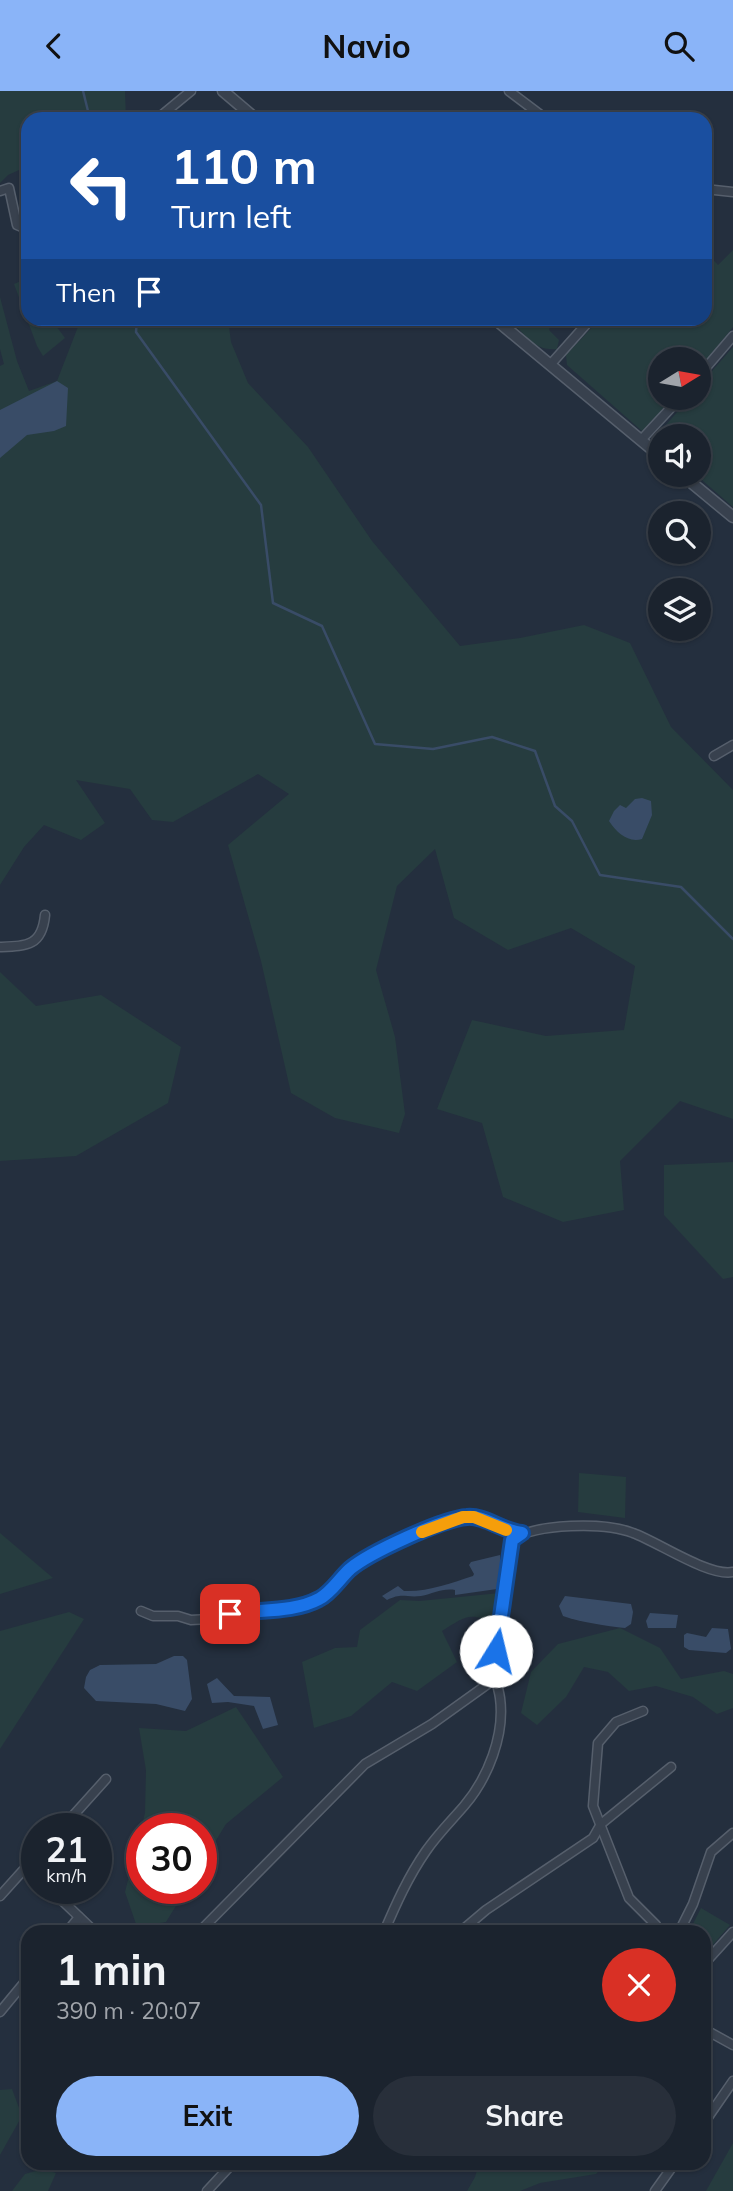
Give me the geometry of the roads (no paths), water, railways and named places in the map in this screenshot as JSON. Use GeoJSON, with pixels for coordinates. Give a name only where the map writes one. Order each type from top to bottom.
{"type":"FeatureCollection","features":[{"type":"Feature","properties":{"kind":"street"},"geometry":{"type":"LineString","coordinates":[[166,112],[191,91]]}},
{"type":"Feature","properties":{"kind":"street"},"geometry":{"type":"LineString","coordinates":[[223,91],[248,112]]}},
{"type":"Feature","properties":{"kind":"street"},"geometry":{"type":"LineString","coordinates":[[509,91],[537,112]]}},
{"type":"Feature","properties":{"kind":"street"},"geometry":{"type":"LineString","coordinates":[[0,191],[9,188],[17,225],[21,227]]}},
{"type":"Feature","properties":{"kind":"street"},"geometry":{"type":"LineString","coordinates":[[712,190],[733,193]]}},
{"type":"Feature","properties":{"kind":"street"},"geometry":{"type":"LineString","coordinates":[[503,326],[648,446]]}},
{"type":"Feature","properties":{"kind":"street"},"geometry":{"type":"LineString","coordinates":[[550,365],[585,326]]}},
{"type":"Feature","properties":{"kind":"street"},"geometry":{"type":"LineString","coordinates":[[711,361],[733,336]]}},
{"type":"Feature","properties":{"kind":"street"},"geometry":{"type":"LineString","coordinates":[[641,440],[669,410]]}},
{"type":"Feature","properties":{"kind":"street"},"geometry":{"type":"LineString","coordinates":[[697,487],[733,517]]}},
{"type":"Feature","properties":{"kind":"street"},"geometry":{"type":"LineString","coordinates":[[714,757],[733,745]]}},
{"type":"Feature","properties":{"kind":"street"},"geometry":{"type":"LineString","coordinates":[[0,947],[26,947],[37,939],[44,926],[45,915]]}},
{"type":"Feature","properties":{"kind":"street"},"geometry":{"type":"LineString","coordinates":[[141,1611],[153,1616],[178,1616],[191,1620],[299,1605],[320,1598],[366,1557],[463,1517],[474,1517],[509,1532],[591,1526],[631,1532],[703,1567],[733,1572]]}},
{"type":"Feature","properties":{"kind":"street"},"geometry":{"type":"LineString","coordinates":[[206,1925],[365,1764],[432,1724],[492,1681],[512,1540],[522,1533]]}},
{"type":"Feature","properties":{"kind":"street"},"geometry":{"type":"LineString","coordinates":[[387,1925],[401,1892],[426,1851],[485,1776],[500,1719],[500,1698],[494,1670]]}},
{"type":"Feature","properties":{"kind":"street"},"geometry":{"type":"LineString","coordinates":[[643,1711],[616,1722],[598,1743],[593,1806],[629,1898],[656,1925]]}},
{"type":"Feature","properties":{"kind":"street"},"geometry":{"type":"LineString","coordinates":[[468,1925],[486,1910],[593,1838],[601,1824],[671,1767]]}},
{"type":"Feature","properties":{"kind":"street"},"geometry":{"type":"LineString","coordinates":[[75,1813],[106,1779]]}},
{"type":"Feature","properties":{"kind":"street"},"geometry":{"type":"LineString","coordinates":[[682,1925],[693,1904],[711,1852],[733,1833]]}},
{"type":"Feature","properties":{"kind":"street"},"geometry":{"type":"LineString","coordinates":[[0,1896],[21,1873]]}},
{"type":"Feature","properties":{"kind":"street"},"geometry":{"type":"LineString","coordinates":[[66,1904],[88,1925]]}},
{"type":"Feature","properties":{"kind":"street"},"geometry":{"type":"LineString","coordinates":[[73,1925],[79,1917]]}},
{"type":"Feature","properties":{"kind":"street"},"geometry":{"type":"LineString","coordinates":[[711,1956],[733,1932]]}},
{"type":"Feature","properties":{"kind":"street"},"geometry":{"type":"LineString","coordinates":[[0,2012],[21,1986]]}},
{"type":"Feature","properties":{"kind":"street"},"geometry":{"type":"LineString","coordinates":[[711,2033],[733,2045]]}},
{"type":"Feature","properties":{"kind":"street"},"geometry":{"type":"LineString","coordinates":[[711,2113],[733,2081]]}},
{"type":"Feature","properties":{"kind":"street"},"geometry":{"type":"LineString","coordinates":[[206,2191],[226,2170]]}},
{"type":"Feature","properties":{"kind":"street"},"geometry":{"type":"LineString","coordinates":[[655,2191],[670,2170]]}},
{"type":"Feature","properties":{"kind":"water"},"geometry":{"type":"Polygon","coordinates":[[[57,381],[68,388],[66,426],[54,431],[27,435],[0,458],[0,410],[57,381]]]}},
{"type":"Feature","properties":{"kind":"water"},"geometry":{"type":"Polygon","coordinates":[[[635,799],[651,801],[652,815],[642,839],[632,840],[619,833],[609,821],[620,805],[626,808],[635,799]]]}},
{"type":"Feature","properties":{"kind":"water"},"geometry":{"type":"Polygon","coordinates":[[[500,1555],[500,1585],[497,1589],[455,1595],[455,1590],[446,1590],[421,1596],[397,1596],[387,1600],[382,1596],[398,1586],[404,1591],[422,1590],[473,1576],[469,1565],[471,1562],[500,1555]]]}},
{"type":"Feature","properties":{"kind":"water"},"geometry":{"type":"Polygon","coordinates":[[[565,1596],[631,1604],[631,1624],[625,1628],[563,1616],[559,1606],[565,1596]]]}},
{"type":"Feature","properties":{"kind":"water"},"geometry":{"type":"Polygon","coordinates":[[[650,1613],[678,1615],[676,1628],[648,1628],[646,1621],[650,1613]]]}},
{"type":"Feature","properties":{"kind":"water"},"geometry":{"type":"Polygon","coordinates":[[[712,1628],[728,1629],[731,1649],[726,1653],[689,1650],[684,1647],[684,1635],[687,1633],[706,1637],[712,1628]]]}},
{"type":"Feature","properties":{"kind":"water"},"geometry":{"type":"Polygon","coordinates":[[[174,1656],[183,1656],[187,1660],[192,1699],[185,1711],[156,1704],[96,1701],[84,1688],[90,1670],[100,1665],[156,1664],[174,1656]]]}},
{"type":"Feature","properties":{"kind":"water"},"geometry":{"type":"Polygon","coordinates":[[[217,1678],[234,1696],[270,1697],[278,1725],[263,1729],[254,1706],[228,1702],[212,1703],[207,1684],[217,1678]]]}},
{"type":"Feature","properties":{"kind":"waterway"},"geometry":{"type":"LineString","coordinates":[[83,91],[88,112]]}},
{"type":"Feature","properties":{"kind":"waterway"},"geometry":{"type":"LineString","coordinates":[[136,326],[136,332],[261,505],[273,603],[322,626],[375,744],[433,749],[492,737],[535,751],[555,806],[572,821],[600,875],[681,887],[733,939]]}}]}
